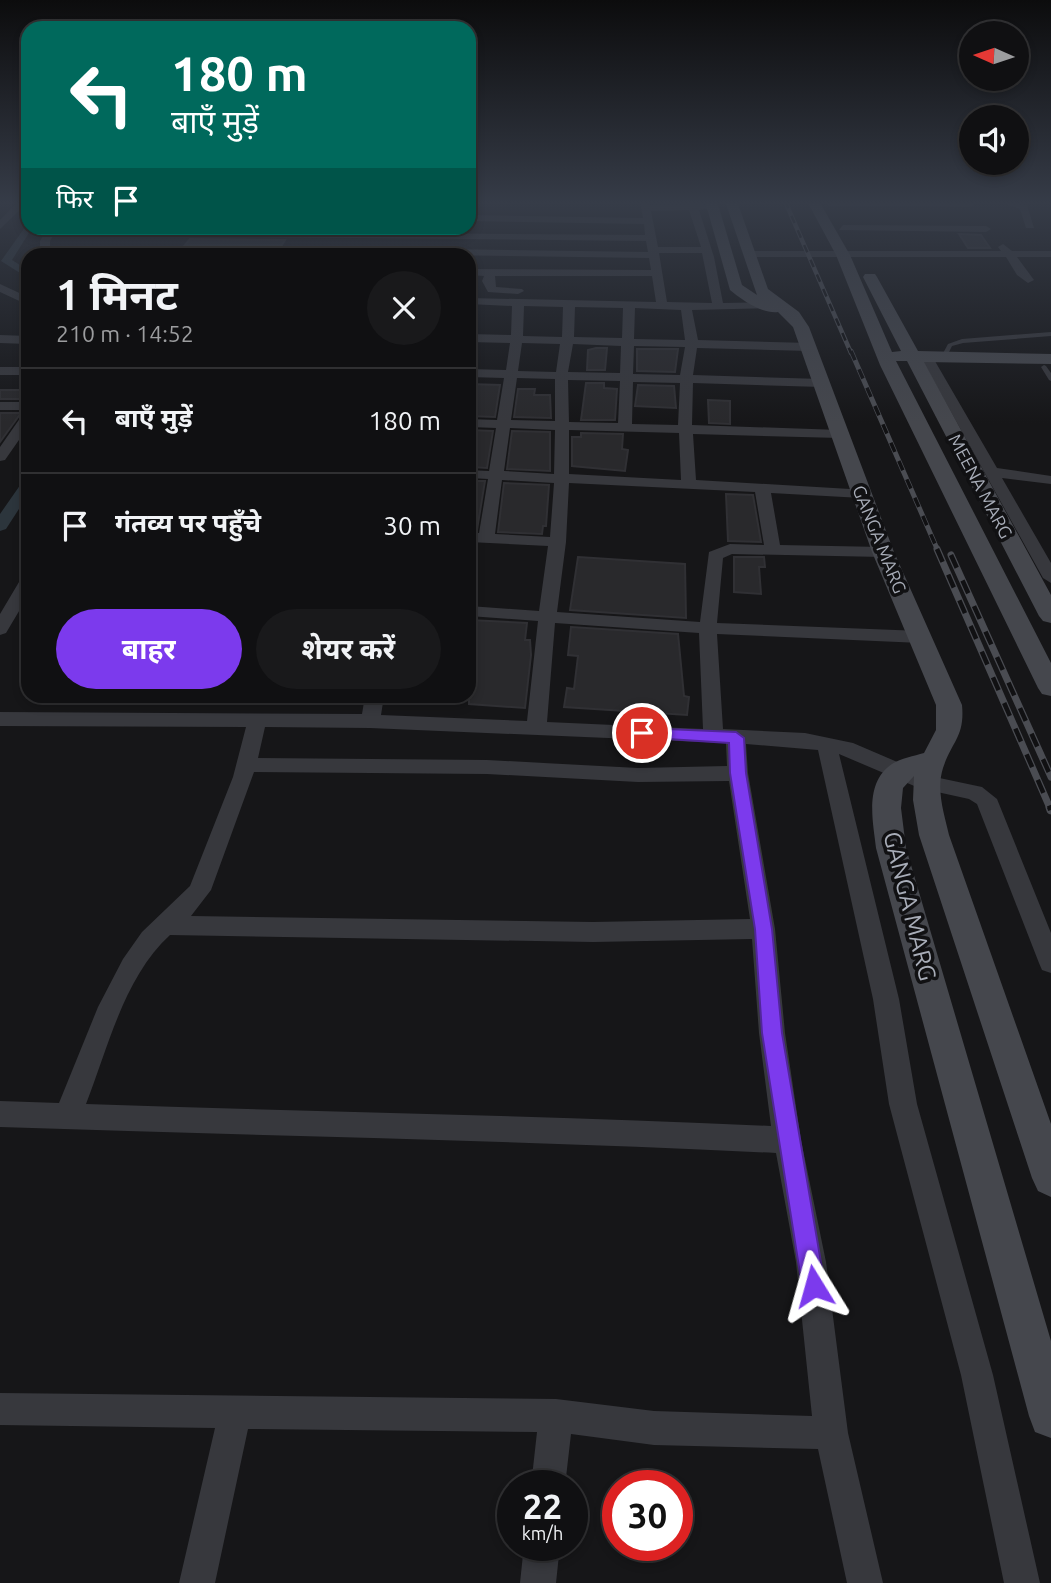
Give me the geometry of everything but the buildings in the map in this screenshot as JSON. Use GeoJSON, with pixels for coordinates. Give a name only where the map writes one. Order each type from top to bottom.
{"type":"FeatureCollection","features":[{"type":"Feature","properties":{"kind":"street"},"geometry":{"type":"LineString","coordinates":[[490,275],[490,288],[498,291],[660,292]]}},
{"type":"Feature","properties":{"kind":"street"},"geometry":{"type":"LineString","coordinates":[[657,275],[662,305]]}},
{"type":"Feature","properties":{"kind":"street"},"geometry":{"type":"LineString","coordinates":[[712,275],[718,307]]}},
{"type":"Feature","properties":{"kind":"street"},"geometry":{"type":"LineString","coordinates":[[732,275],[735,287],[779,309]]}},
{"type":"Feature","properties":{"kind":"street","name":"GANGA MARG"},"geometry":{"type":"LineString","coordinates":[[756,275],[761,291],[801,327],[883,552],[949,705],[952,725],[948,741],[919,772],[886,800],[891,848],[1051,1416]]}},
{"type":"Feature","properties":{"kind":"street"},"geometry":{"type":"LineString","coordinates":[[858,275],[887,360],[1051,688]]}},
{"type":"Feature","properties":{"kind":"street","name":"MEENA MARG"},"geometry":{"type":"LineString","coordinates":[[865,275],[926,360],[1037,558],[1051,616]]}},
{"type":"Feature","properties":{"kind":"street"},"geometry":{"type":"LineString","coordinates":[[1022,275],[1028,280]]}},
{"type":"Feature","properties":{"kind":"street"},"geometry":{"type":"LineString","coordinates":[[0,287],[21,298]]}},
{"type":"Feature","properties":{"kind":"street"},"geometry":{"type":"LineString","coordinates":[[476,302],[779,309]]}},
{"type":"Feature","properties":{"kind":"street"},"geometry":{"type":"LineString","coordinates":[[486,538],[517,338],[518,304]]}},
{"type":"Feature","properties":{"kind":"street"},"geometry":{"type":"LineString","coordinates":[[537,730],[538,688],[558,542],[563,377],[570,324],[569,305]]}},
{"type":"Feature","properties":{"kind":"street"},"geometry":{"type":"LineString","coordinates":[[625,429],[629,305]]}},
{"type":"Feature","properties":{"kind":"street"},"geometry":{"type":"LineString","coordinates":[[686,306],[692,344],[687,380],[685,432],[688,484]]}},
{"type":"Feature","properties":{"kind":"street"},"geometry":{"type":"LineString","coordinates":[[476,338],[567,338],[808,347]]}},
{"type":"Feature","properties":{"kind":"street"},"geometry":{"type":"LineString","coordinates":[[0,339],[21,340]]}},
{"type":"Feature","properties":{"kind":"street"},"geometry":{"type":"LineString","coordinates":[[887,360],[1049,368]]}},
{"type":"Feature","properties":{"kind":"street"},"geometry":{"type":"LineString","coordinates":[[926,360],[1037,558],[1051,578]]}},
{"type":"Feature","properties":{"kind":"street"},"geometry":{"type":"LineString","coordinates":[[0,371],[21,371]]}},
{"type":"Feature","properties":{"kind":"street"},"geometry":{"type":"LineString","coordinates":[[476,373],[822,383]]}},
{"type":"Feature","properties":{"kind":"street"},"geometry":{"type":"LineString","coordinates":[[0,406],[21,406]]}},
{"type":"Feature","properties":{"kind":"street"},"geometry":{"type":"LineString","coordinates":[[476,423],[685,432],[840,434]]}},
{"type":"Feature","properties":{"kind":"street"},"geometry":{"type":"LineString","coordinates":[[2,452],[21,426]]}},
{"type":"Feature","properties":{"kind":"street"},"geometry":{"type":"LineString","coordinates":[[991,472],[1051,480]]}},
{"type":"Feature","properties":{"kind":"street"},"geometry":{"type":"LineString","coordinates":[[476,474],[862,493]]}},
{"type":"Feature","properties":{"kind":"street"},"geometry":{"type":"LineString","coordinates":[[762,488],[773,550]]}},
{"type":"Feature","properties":{"kind":"street"},"geometry":{"type":"LineString","coordinates":[[476,537],[558,542]]}},
{"type":"Feature","properties":{"kind":"street"},"geometry":{"type":"LineString","coordinates":[[865,1583],[831,1433],[811,1262],[788,1140],[772,1033],[764,929],[738,773],[725,737],[708,628],[715,555],[730,549],[883,552]]}},
{"type":"Feature","properties":{"kind":"street"},"geometry":{"type":"LineString","coordinates":[[984,556],[1037,558]]}},
{"type":"Feature","properties":{"kind":"street"},"geometry":{"type":"LineString","coordinates":[[0,629],[21,596]]}},
{"type":"Feature","properties":{"kind":"street"},"geometry":{"type":"LineString","coordinates":[[476,612],[708,628],[921,637]]}},
{"type":"Feature","properties":{"kind":"street"},"geometry":{"type":"LineString","coordinates":[[370,722],[374,703]]}},
{"type":"Feature","properties":{"kind":"street"},"geometry":{"type":"LineString","coordinates":[[0,719],[370,722],[725,737],[827,744],[853,750],[975,792],[986,799],[1051,963]]}},
{"type":"Feature","properties":{"kind":"street"},"geometry":{"type":"LineString","coordinates":[[68,1115],[127,974],[163,925],[190,906],[200,890],[220,844],[246,765],[257,720]]}},
{"type":"Feature","properties":{"kind":"street"},"geometry":{"type":"LineString","coordinates":[[827,744],[839,806],[886,999],[903,1104],[976,1375],[1022,1583]]}},
{"type":"Feature","properties":{"kind":"street"},"geometry":{"type":"LineString","coordinates":[[246,765],[487,767],[638,775],[738,773]]}},
{"type":"Feature","properties":{"kind":"street","name":"GANGA MARG"},"geometry":{"type":"LineString","coordinates":[[919,772],[934,835],[1051,1178]]}},
{"type":"Feature","properties":{"kind":"street"},"geometry":{"type":"LineString","coordinates":[[163,925],[593,932],[764,929]]}},
{"type":"Feature","properties":{"kind":"street"},"geometry":{"type":"LineString","coordinates":[[0,1114],[345,1126],[566,1129],[788,1140]]}},
{"type":"Feature","properties":{"kind":"street"},"geometry":{"type":"LineString","coordinates":[[0,1409],[556,1416],[654,1427],[831,1433]]}},
{"type":"Feature","properties":{"kind":"street"},"geometry":{"type":"LineString","coordinates":[[197,1583],[235,1412]]}},
{"type":"Feature","properties":{"kind":"street"},"geometry":{"type":"LineString","coordinates":[[550,1470],[556,1416]]}},
{"type":"Feature","properties":{"kind":"street"},"geometry":{"type":"LineString","coordinates":[[538,1583],[540,1561]]}},
{"type":"Feature","properties":{"kind":"lane"},"geometry":{"type":"LineString","coordinates":[[926,360],[962,341],[1051,334]]}},
{"type":"Feature","properties":{"kind":"waterway"},"geometry":{"type":"LineString","coordinates":[[0,526],[21,494]]}},
{"type":"Feature","properties":{"kind":"railway"},"geometry":{"type":"LineString","coordinates":[[817,275],[851,353]]}},
{"type":"Feature","properties":{"kind":"railway"},"geometry":{"type":"LineString","coordinates":[[851,351],[938,551]]}},
{"type":"Feature","properties":{"kind":"railway"},"geometry":{"type":"LineString","coordinates":[[937,549],[1050,808]]}},
{"type":"Feature","properties":{"kind":"railway"},"geometry":{"type":"LineString","coordinates":[[951,555],[1051,777]]}},
{"type":"Feature","properties":{"kind":"route"},"geometry":{"type":"LineString","coordinates":[[642,733],[736,738],[738,773],[764,929],[772,1033],[814,1286]]}}]}
